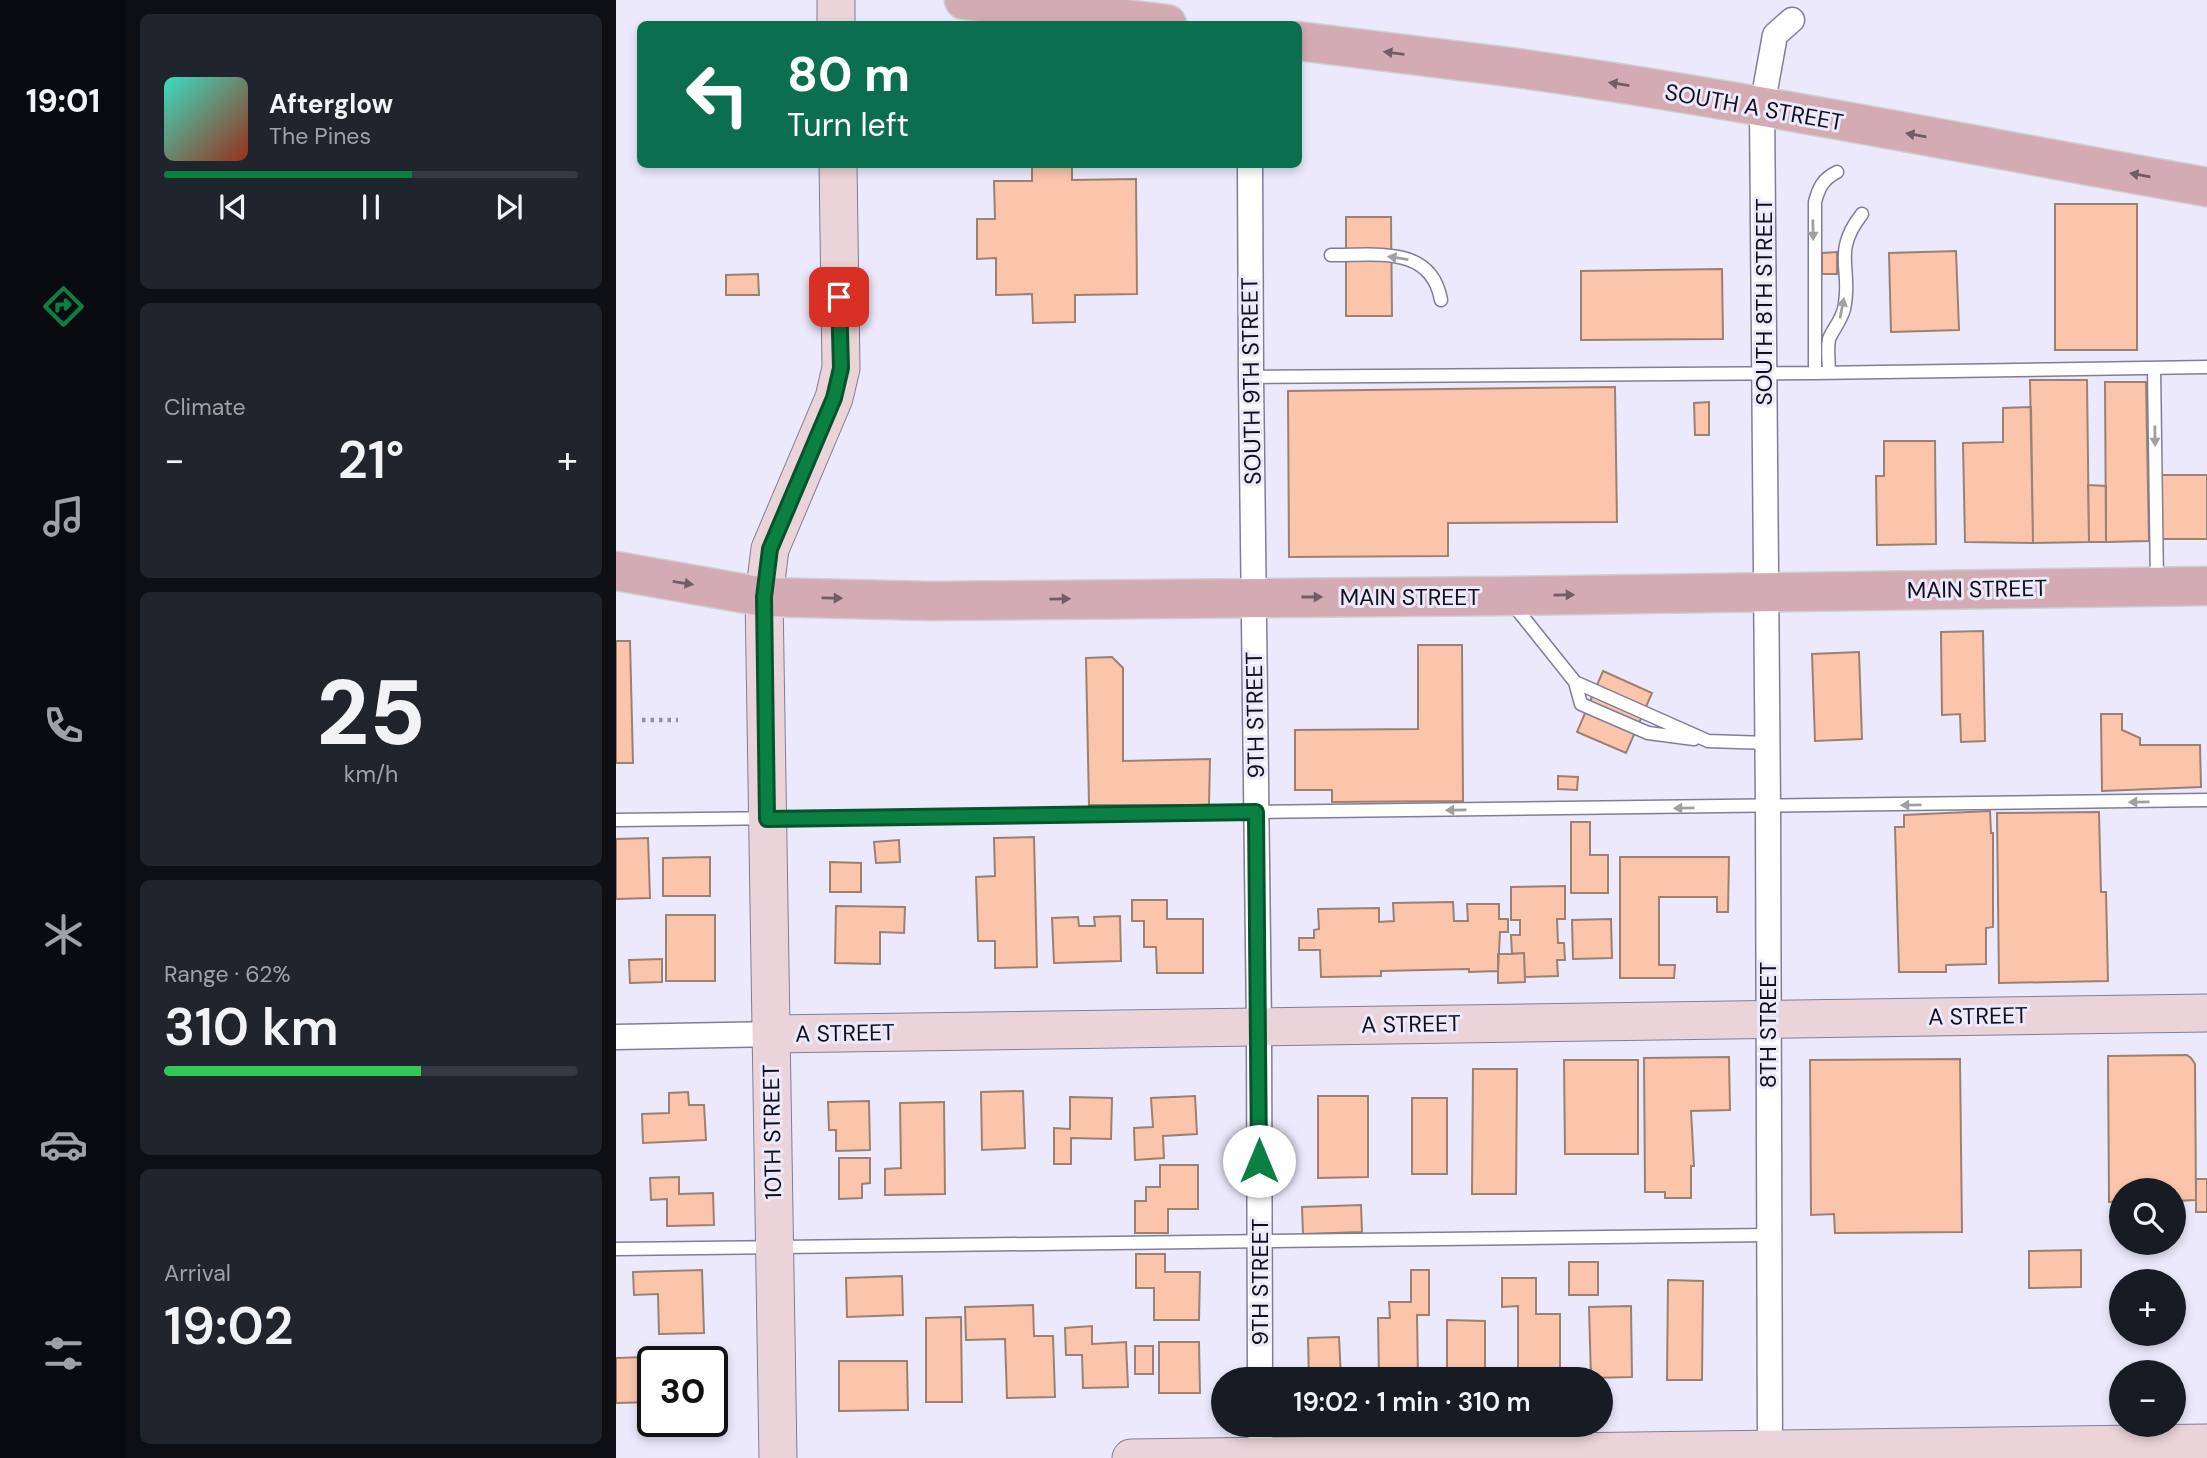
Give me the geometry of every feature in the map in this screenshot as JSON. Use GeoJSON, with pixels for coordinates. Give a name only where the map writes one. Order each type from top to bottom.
{"type":"FeatureCollection","features":[{"type":"Feature","properties":{"kind":"main road"},"geometry":{"type":"LineString","coordinates":[[964,0],[1142,21]]}},
{"type":"Feature","properties":{"kind":"main road","name":"SOUTH A STREET"},"geometry":{"type":"LineString","coordinates":[[1302,41],[1525,69],[1762,107],[2207,187]]}},
{"type":"Feature","properties":{"kind":"main road","name":"MAIN STREET"},"geometry":{"type":"LineString","coordinates":[[616,572],[764,597],[930,601],[2207,586]]}},
{"type":"Feature","properties":{"kind":"street"},"geometry":{"type":"LineString","coordinates":[[836,0],[836,21]]}},
{"type":"Feature","properties":{"kind":"street","name":"SOUTH 8TH STREET"},"geometry":{"type":"LineString","coordinates":[[1765,592],[1762,107],[1775,35],[1792,20]]}},
{"type":"Feature","properties":{"kind":"street","name":"10TH STREET"},"geometry":{"type":"LineString","coordinates":[[778,1458],[764,597],[770,549],[834,398],[841,368],[838,168]]}},
{"type":"Feature","properties":{"kind":"street","name":"SOUTH 9TH STREET"},"geometry":{"type":"LineString","coordinates":[[1250,168],[1254,597]]}},
{"type":"Feature","properties":{"kind":"street","name":"8TH STREET"},"geometry":{"type":"LineString","coordinates":[[1765,592],[1770,1454]]}},
{"type":"Feature","properties":{"kind":"street","name":"9TH STREET"},"geometry":{"type":"LineString","coordinates":[[1254,597],[1260,1367]]}},
{"type":"Feature","properties":{"kind":"street","name":"A STREET"},"geometry":{"type":"LineString","coordinates":[[616,1037],[2207,1013]]}},
{"type":"Feature","properties":{"kind":"street"},"geometry":{"type":"LineString","coordinates":[[1131,1458],[1261,1446],[1770,1454],[2207,1443]]}},
{"type":"Feature","properties":{"kind":"lane"},"geometry":{"type":"LineString","coordinates":[[1815,373],[1814,209],[1819,188],[1825,178],[1837,172]]}},
{"type":"Feature","properties":{"kind":"lane"},"geometry":{"type":"LineString","coordinates":[[1829,373],[1830,339],[1845,302],[1846,239],[1862,214]]}},
{"type":"Feature","properties":{"kind":"lane"},"geometry":{"type":"LineString","coordinates":[[1331,255],[1394,256],[1412,260],[1433,276],[1441,300]]}},
{"type":"Feature","properties":{"kind":"lane"},"geometry":{"type":"LineString","coordinates":[[1251,377],[1764,374],[2207,367]]}},
{"type":"Feature","properties":{"kind":"lane"},"geometry":{"type":"LineString","coordinates":[[2154,368],[2157,587]]}},
{"type":"Feature","properties":{"kind":"lane"},"geometry":{"type":"LineString","coordinates":[[1507,596],[1575,682],[1708,741],[1767,743]]}},
{"type":"Feature","properties":{"kind":"lane"},"geometry":{"type":"LineString","coordinates":[[616,820],[2207,800]]}},
{"type":"Feature","properties":{"kind":"lane"},"geometry":{"type":"LineString","coordinates":[[616,1250],[1768,1235]]}},
{"type":"Feature","properties":{"kind":"path"},"geometry":{"type":"LineString","coordinates":[[642,720],[678,720]]}},
{"type":"Feature","properties":{"kind":"building"},"geometry":{"type":"Polygon","coordinates":[[[1032,168],[1072,168],[1072,180],[1136,179],[1137,294],[1075,295],[1075,322],[1033,323],[1032,294],[996,295],[996,258],[977,259],[977,219],[995,219],[994,181],[1032,181],[1032,168]]]}},
{"type":"Feature","properties":{"kind":"building"},"geometry":{"type":"Polygon","coordinates":[[[2055,204],[2137,204],[2137,350],[2055,350],[2055,204]]]}},
{"type":"Feature","properties":{"kind":"building"},"geometry":{"type":"Polygon","coordinates":[[[1346,217],[1391,217],[1392,316],[1346,316],[1346,217]]]}},
{"type":"Feature","properties":{"kind":"building"},"geometry":{"type":"Polygon","coordinates":[[[1956,251],[1959,330],[1891,332],[1889,253],[1956,251]]]}},
{"type":"Feature","properties":{"kind":"building"},"geometry":{"type":"Polygon","coordinates":[[[1837,252],[1837,274],[1822,274],[1822,253],[1837,252]]]}},
{"type":"Feature","properties":{"kind":"building"},"geometry":{"type":"Polygon","coordinates":[[[1722,269],[1723,339],[1581,340],[1581,271],[1722,269]]]}},
{"type":"Feature","properties":{"kind":"building"},"geometry":{"type":"Polygon","coordinates":[[[758,274],[759,295],[726,295],[726,275],[758,274]]]}},
{"type":"Feature","properties":{"kind":"building"},"geometry":{"type":"Polygon","coordinates":[[[2030,380],[2087,380],[2089,542],[2033,543],[2030,380]]]}},
{"type":"Feature","properties":{"kind":"building"},"geometry":{"type":"Polygon","coordinates":[[[2105,382],[2146,382],[2149,541],[2106,542],[2105,382]]]}},
{"type":"Feature","properties":{"kind":"building"},"geometry":{"type":"Polygon","coordinates":[[[1615,387],[1617,522],[1448,523],[1448,556],[1289,557],[1288,391],[1615,387]]]}},
{"type":"Feature","properties":{"kind":"building"},"geometry":{"type":"Polygon","coordinates":[[[1709,402],[1709,435],[1695,435],[1694,403],[1709,402]]]}},
{"type":"Feature","properties":{"kind":"building"},"geometry":{"type":"Polygon","coordinates":[[[2031,407],[2033,543],[1965,542],[1963,443],[2003,442],[2003,408],[2031,407]]]}},
{"type":"Feature","properties":{"kind":"building"},"geometry":{"type":"Polygon","coordinates":[[[1884,441],[1935,441],[1936,544],[1877,545],[1876,476],[1884,476],[1884,441]]]}},
{"type":"Feature","properties":{"kind":"building"},"geometry":{"type":"Polygon","coordinates":[[[2160,475],[2207,475],[2207,539],[2160,539],[2160,475]]]}},
{"type":"Feature","properties":{"kind":"building"},"geometry":{"type":"Polygon","coordinates":[[[2088,485],[2106,486],[2106,542],[2089,542],[2088,485]]]}},
{"type":"Feature","properties":{"kind":"building"},"geometry":{"type":"Polygon","coordinates":[[[1983,631],[1985,741],[1961,742],[1960,714],[1942,715],[1941,632],[1983,631]]]}},
{"type":"Feature","properties":{"kind":"building"},"geometry":{"type":"Polygon","coordinates":[[[616,641],[630,641],[633,763],[616,763],[616,641]]]}},
{"type":"Feature","properties":{"kind":"building"},"geometry":{"type":"Polygon","coordinates":[[[1418,645],[1462,645],[1463,801],[1332,802],[1332,790],[1295,790],[1295,730],[1418,729],[1418,645]]]}},
{"type":"Feature","properties":{"kind":"building"},"geometry":{"type":"Polygon","coordinates":[[[1859,652],[1862,739],[1815,741],[1812,654],[1859,652]]]}},
{"type":"Feature","properties":{"kind":"building"},"geometry":{"type":"Polygon","coordinates":[[[1112,657],[1123,668],[1123,761],[1210,759],[1209,805],[1089,805],[1086,658],[1112,657]]]}},
{"type":"Feature","properties":{"kind":"building"},"geometry":{"type":"Polygon","coordinates":[[[1603,671],[1652,693],[1626,753],[1577,732],[1603,671]]]}},
{"type":"Feature","properties":{"kind":"building"},"geometry":{"type":"Polygon","coordinates":[[[2101,714],[2122,714],[2122,730],[2140,738],[2140,745],[2200,745],[2201,787],[2102,791],[2101,714]]]}},
{"type":"Feature","properties":{"kind":"building"},"geometry":{"type":"Polygon","coordinates":[[[1558,776],[1578,777],[1577,790],[1558,789],[1558,776]]]}},
{"type":"Feature","properties":{"kind":"building"},"geometry":{"type":"Polygon","coordinates":[[[1990,811],[1993,833],[1993,927],[1986,928],[1986,964],[1946,965],[1946,972],[1899,972],[1895,827],[1904,827],[1904,815],[1990,811]]]}},
{"type":"Feature","properties":{"kind":"building"},"geometry":{"type":"Polygon","coordinates":[[[2099,812],[2101,892],[2106,892],[2108,981],[1999,983],[1997,813],[2099,812]]]}},
{"type":"Feature","properties":{"kind":"building"},"geometry":{"type":"Polygon","coordinates":[[[1571,822],[1590,822],[1590,855],[1608,855],[1608,893],[1571,893],[1571,822]]]}},
{"type":"Feature","properties":{"kind":"building"},"geometry":{"type":"Polygon","coordinates":[[[1034,837],[1037,967],[995,968],[995,941],[978,941],[976,877],[995,876],[994,838],[1034,837]]]}},
{"type":"Feature","properties":{"kind":"building"},"geometry":{"type":"Polygon","coordinates":[[[648,838],[650,898],[616,899],[616,839],[648,838]]]}},
{"type":"Feature","properties":{"kind":"building"},"geometry":{"type":"Polygon","coordinates":[[[899,840],[900,862],[876,863],[874,842],[899,840]]]}},
{"type":"Feature","properties":{"kind":"building"},"geometry":{"type":"Polygon","coordinates":[[[710,857],[710,896],[663,896],[663,858],[710,857]]]}},
{"type":"Feature","properties":{"kind":"building"},"geometry":{"type":"Polygon","coordinates":[[[1620,857],[1729,857],[1728,912],[1717,912],[1717,897],[1659,897],[1659,965],[1675,965],[1674,978],[1620,978],[1620,857]]]}},
{"type":"Feature","properties":{"kind":"building"},"geometry":{"type":"Polygon","coordinates":[[[830,862],[861,863],[861,892],[830,892],[830,862]]]}},
{"type":"Feature","properties":{"kind":"building"},"geometry":{"type":"Polygon","coordinates":[[[1565,886],[1565,919],[1557,919],[1558,943],[1564,943],[1565,960],[1557,960],[1558,976],[1525,977],[1524,953],[1512,954],[1511,935],[1520,935],[1520,920],[1511,920],[1511,887],[1565,886]]]}},
{"type":"Feature","properties":{"kind":"building"},"geometry":{"type":"Polygon","coordinates":[[[1132,900],[1167,900],[1167,919],[1203,919],[1203,973],[1157,973],[1156,947],[1144,947],[1144,921],[1132,921],[1132,900]]]}},
{"type":"Feature","properties":{"kind":"building"},"geometry":{"type":"Polygon","coordinates":[[[1453,902],[1454,921],[1468,921],[1467,904],[1499,904],[1499,919],[1508,919],[1508,932],[1500,932],[1498,971],[1381,971],[1381,976],[1321,977],[1320,950],[1299,950],[1299,938],[1314,938],[1314,930],[1319,929],[1318,909],[1379,908],[1379,922],[1394,921],[1393,903],[1453,902]]]}},
{"type":"Feature","properties":{"kind":"building"},"geometry":{"type":"Polygon","coordinates":[[[836,906],[905,907],[904,933],[880,932],[880,964],[835,963],[836,906]]]}},
{"type":"Feature","properties":{"kind":"building"},"geometry":{"type":"Polygon","coordinates":[[[666,915],[715,915],[715,981],[666,981],[666,915]]]}},
{"type":"Feature","properties":{"kind":"building"},"geometry":{"type":"Polygon","coordinates":[[[1120,916],[1121,961],[1054,963],[1052,918],[1078,917],[1079,926],[1095,926],[1094,917],[1120,916]]]}},
{"type":"Feature","properties":{"kind":"building"},"geometry":{"type":"Polygon","coordinates":[[[1611,919],[1612,958],[1573,959],[1572,920],[1611,919]]]}},
{"type":"Feature","properties":{"kind":"building"},"geometry":{"type":"Polygon","coordinates":[[[1524,953],[1525,982],[1498,983],[1498,954],[1524,953]]]}},
{"type":"Feature","properties":{"kind":"building"},"geometry":{"type":"Polygon","coordinates":[[[662,959],[662,982],[630,983],[629,960],[662,959]]]}},
{"type":"Feature","properties":{"kind":"building"},"geometry":{"type":"Polygon","coordinates":[[[2187,1055],[2195,1064],[2196,1200],[2186,1200],[2186,1178],[2109,1178],[2109,1202],[2108,1056],[2187,1055]]]}},
{"type":"Feature","properties":{"kind":"building"},"geometry":{"type":"Polygon","coordinates":[[[1729,1057],[1730,1110],[1691,1111],[1694,1166],[1691,1166],[1691,1198],[1665,1198],[1665,1192],[1645,1192],[1644,1058],[1729,1057]]]}},
{"type":"Feature","properties":{"kind":"building"},"geometry":{"type":"Polygon","coordinates":[[[1960,1059],[1962,1232],[1835,1233],[1834,1214],[1811,1215],[1810,1060],[1960,1059]]]}},
{"type":"Feature","properties":{"kind":"building"},"geometry":{"type":"Polygon","coordinates":[[[1564,1060],[1638,1060],[1638,1154],[1565,1154],[1564,1060]]]}},
{"type":"Feature","properties":{"kind":"building"},"geometry":{"type":"Polygon","coordinates":[[[1473,1069],[1517,1069],[1516,1194],[1472,1194],[1473,1069]]]}},
{"type":"Feature","properties":{"kind":"building"},"geometry":{"type":"Polygon","coordinates":[[[1023,1091],[1025,1148],[982,1150],[981,1092],[1023,1091]]]}},
{"type":"Feature","properties":{"kind":"building"},"geometry":{"type":"Polygon","coordinates":[[[688,1092],[689,1105],[704,1105],[706,1140],[643,1143],[642,1114],[669,1113],[669,1093],[688,1092]]]}},
{"type":"Feature","properties":{"kind":"building"},"geometry":{"type":"Polygon","coordinates":[[[1195,1096],[1197,1134],[1163,1136],[1164,1158],[1135,1160],[1134,1128],[1153,1127],[1151,1098],[1195,1096]]]}},
{"type":"Feature","properties":{"kind":"building"},"geometry":{"type":"Polygon","coordinates":[[[1318,1096],[1368,1096],[1368,1177],[1318,1178],[1318,1096]]]}},
{"type":"Feature","properties":{"kind":"building"},"geometry":{"type":"Polygon","coordinates":[[[1070,1097],[1112,1098],[1111,1139],[1071,1138],[1071,1164],[1054,1164],[1054,1128],[1070,1129],[1070,1097]]]}},
{"type":"Feature","properties":{"kind":"building"},"geometry":{"type":"Polygon","coordinates":[[[1412,1098],[1447,1098],[1447,1174],[1412,1174],[1412,1098]]]}},
{"type":"Feature","properties":{"kind":"building"},"geometry":{"type":"Polygon","coordinates":[[[869,1101],[870,1150],[836,1151],[836,1130],[829,1130],[828,1102],[869,1101]]]}},
{"type":"Feature","properties":{"kind":"building"},"geometry":{"type":"Polygon","coordinates":[[[944,1102],[945,1194],[885,1195],[885,1169],[901,1168],[900,1103],[944,1102]]]}},
{"type":"Feature","properties":{"kind":"building"},"geometry":{"type":"Polygon","coordinates":[[[839,1158],[870,1158],[870,1183],[862,1184],[862,1198],[839,1199],[839,1158]]]}},
{"type":"Feature","properties":{"kind":"building"},"geometry":{"type":"Polygon","coordinates":[[[1160,1165],[1198,1165],[1198,1209],[1168,1209],[1168,1233],[1135,1233],[1135,1201],[1146,1201],[1146,1187],[1160,1187],[1160,1165]]]}},
{"type":"Feature","properties":{"kind":"building"},"geometry":{"type":"Polygon","coordinates":[[[679,1177],[679,1194],[713,1193],[714,1225],[667,1226],[667,1199],[651,1200],[650,1178],[679,1177]]]}},
{"type":"Feature","properties":{"kind":"building"},"geometry":{"type":"Polygon","coordinates":[[[2196,1179],[2207,1179],[2207,1212],[2196,1212],[2196,1179]]]}},
{"type":"Feature","properties":{"kind":"building"},"geometry":{"type":"Polygon","coordinates":[[[1361,1205],[1362,1232],[1303,1234],[1302,1207],[1361,1205]]]}},
{"type":"Feature","properties":{"kind":"building"},"geometry":{"type":"Polygon","coordinates":[[[2081,1250],[2081,1287],[2029,1288],[2029,1251],[2081,1250]]]}},
{"type":"Feature","properties":{"kind":"building"},"geometry":{"type":"Polygon","coordinates":[[[1136,1254],[1165,1254],[1165,1272],[1200,1272],[1199,1320],[1154,1320],[1154,1288],[1136,1288],[1136,1254]]]}},
{"type":"Feature","properties":{"kind":"building"},"geometry":{"type":"Polygon","coordinates":[[[1569,1262],[1598,1262],[1598,1295],[1569,1295],[1569,1262]]]}},
{"type":"Feature","properties":{"kind":"building"},"geometry":{"type":"Polygon","coordinates":[[[702,1270],[704,1333],[659,1334],[658,1294],[634,1295],[633,1272],[702,1270]]]}},
{"type":"Feature","properties":{"kind":"building"},"geometry":{"type":"Polygon","coordinates":[[[1411,1270],[1429,1270],[1429,1315],[1417,1315],[1418,1367],[1379,1367],[1378,1318],[1390,1318],[1389,1302],[1411,1302],[1411,1270]]]}},
{"type":"Feature","properties":{"kind":"building"},"geometry":{"type":"Polygon","coordinates":[[[902,1276],[903,1315],[847,1317],[846,1278],[902,1276]]]}},
{"type":"Feature","properties":{"kind":"building"},"geometry":{"type":"Polygon","coordinates":[[[1502,1278],[1536,1278],[1536,1314],[1560,1314],[1560,1367],[1518,1367],[1518,1306],[1502,1307],[1502,1278]]]}},
{"type":"Feature","properties":{"kind":"building"},"geometry":{"type":"Polygon","coordinates":[[[1668,1280],[1703,1281],[1702,1380],[1667,1380],[1668,1280]]]}},
{"type":"Feature","properties":{"kind":"building"},"geometry":{"type":"Polygon","coordinates":[[[1033,1305],[1034,1336],[1053,1336],[1055,1397],[1007,1398],[1005,1339],[966,1340],[965,1307],[1033,1305]]]}},
{"type":"Feature","properties":{"kind":"building"},"geometry":{"type":"Polygon","coordinates":[[[1631,1306],[1632,1377],[1613,1377],[1613,1367],[1591,1367],[1589,1307],[1631,1306]]]}},
{"type":"Feature","properties":{"kind":"building"},"geometry":{"type":"Polygon","coordinates":[[[961,1317],[962,1402],[926,1402],[926,1318],[961,1317]]]}},
{"type":"Feature","properties":{"kind":"building"},"geometry":{"type":"Polygon","coordinates":[[[1447,1320],[1485,1321],[1485,1367],[1447,1367],[1447,1320]]]}},
{"type":"Feature","properties":{"kind":"building"},"geometry":{"type":"Polygon","coordinates":[[[1092,1326],[1092,1344],[1126,1342],[1128,1387],[1083,1388],[1082,1355],[1066,1355],[1065,1328],[1092,1326]]]}},
{"type":"Feature","properties":{"kind":"building"},"geometry":{"type":"Polygon","coordinates":[[[1339,1337],[1340,1367],[1309,1367],[1308,1338],[1339,1337]]]}},
{"type":"Feature","properties":{"kind":"building"},"geometry":{"type":"Polygon","coordinates":[[[1159,1342],[1199,1342],[1200,1393],[1159,1393],[1159,1342]]]}},
{"type":"Feature","properties":{"kind":"building"},"geometry":{"type":"Polygon","coordinates":[[[1135,1346],[1153,1346],[1153,1374],[1135,1374],[1135,1346]]]}},
{"type":"Feature","properties":{"kind":"building"},"geometry":{"type":"Polygon","coordinates":[[[637,1357],[637,1402],[616,1403],[616,1358],[637,1357]]]}},
{"type":"Feature","properties":{"kind":"building"},"geometry":{"type":"Polygon","coordinates":[[[839,1361],[907,1361],[908,1410],[839,1411],[839,1361]]]}},
{"type":"Feature","properties":{"kind":"route"},"geometry":{"type":"LineString","coordinates":[[839,297],[841,368],[834,398],[770,549],[764,597],[767,819],[1256,812],[1259,1161]]}}]}
